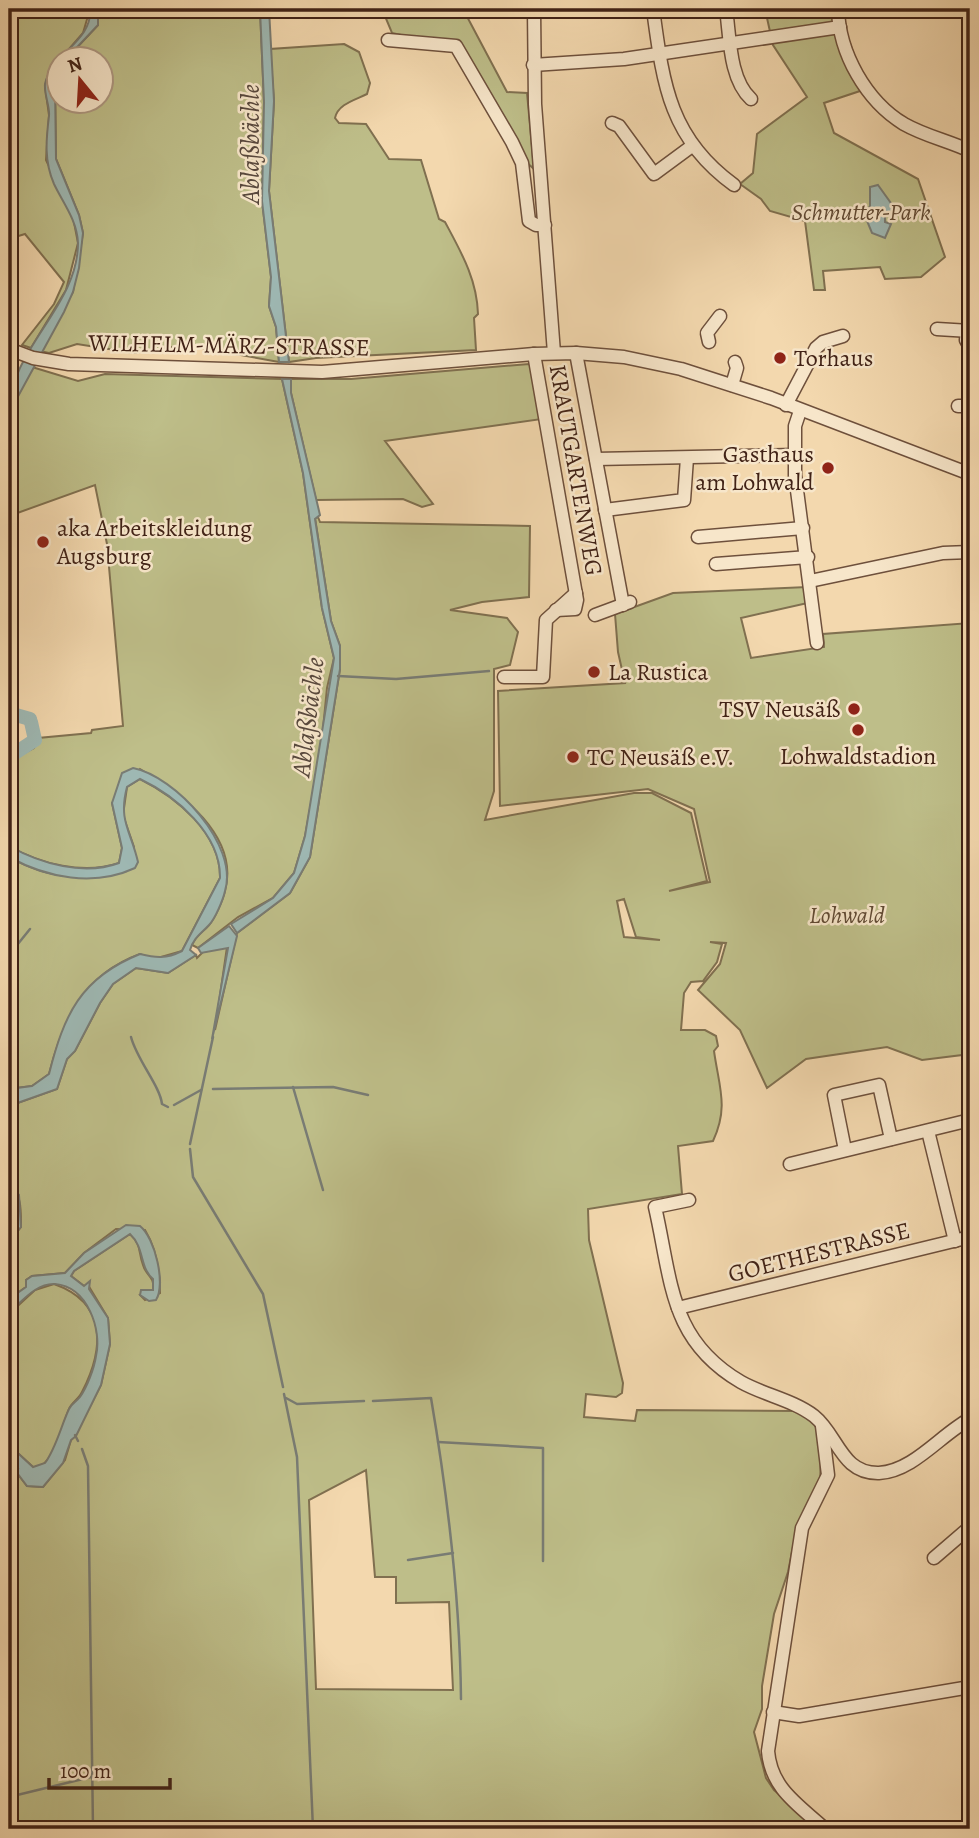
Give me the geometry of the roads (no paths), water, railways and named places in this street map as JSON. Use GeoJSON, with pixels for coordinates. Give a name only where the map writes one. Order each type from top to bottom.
{"type":"FeatureCollection","features":[{"type":"Feature","properties":{"kind":"street"},"geometry":{"type":"LineString","coordinates":[[534,9],[533,65],[554,353]]}},
{"type":"Feature","properties":{"kind":"street"},"geometry":{"type":"LineString","coordinates":[[653,9],[659,54],[674,113],[692,146],[734,185]]}},
{"type":"Feature","properties":{"kind":"street"},"geometry":{"type":"LineString","coordinates":[[726,9],[742,91],[751,99]]}},
{"type":"Feature","properties":{"kind":"street"},"geometry":{"type":"LineString","coordinates":[[838,9],[840,27],[852,65],[878,103],[912,128],[970,151]]}},
{"type":"Feature","properties":{"kind":"street"},"geometry":{"type":"LineString","coordinates":[[533,65],[659,54],[840,27]]}},
{"type":"Feature","properties":{"kind":"street"},"geometry":{"type":"LineString","coordinates":[[388,40],[456,46],[522,163],[529,221],[536,225],[545,225]]}},
{"type":"Feature","properties":{"kind":"street"},"geometry":{"type":"LineString","coordinates":[[612,123],[619,126],[654,174],[692,146]]}},
{"type":"Feature","properties":{"kind":"street"},"geometry":{"type":"LineString","coordinates":[[709,342],[707,333],[720,316]]}},
{"type":"Feature","properties":{"kind":"street"},"geometry":{"type":"LineString","coordinates":[[937,329],[968,331],[966,340],[970,347]]}},
{"type":"Feature","properties":{"kind":"street"},"geometry":{"type":"LineString","coordinates":[[786,405],[816,348],[823,342],[843,336]]}},
{"type":"Feature","properties":{"kind":"street","name":"WILHELM-MÄRZ-STRASSE"},"geometry":{"type":"LineString","coordinates":[[14,351],[47,361],[303,372],[554,353],[660,363],[732,385],[970,474]]}},
{"type":"Feature","properties":{"kind":"street"},"geometry":{"type":"LineString","coordinates":[[576,353],[605,510],[626,603],[595,615]]}},
{"type":"Feature","properties":{"kind":"street","name":"KRAUTGARTENWEG"},"geometry":{"type":"LineString","coordinates":[[504,677],[543,677],[544,626],[556,610],[576,593],[534,354]]}},
{"type":"Feature","properties":{"kind":"street"},"geometry":{"type":"LineString","coordinates":[[732,385],[737,368],[735,362]]}},
{"type":"Feature","properties":{"kind":"street"},"geometry":{"type":"LineString","coordinates":[[800,411],[795,426],[795,455],[817,643]]}},
{"type":"Feature","properties":{"kind":"street"},"geometry":{"type":"LineString","coordinates":[[596,459],[795,455]]}},
{"type":"Feature","properties":{"kind":"street"},"geometry":{"type":"LineString","coordinates":[[605,510],[684,500],[687,458]]}},
{"type":"Feature","properties":{"kind":"street"},"geometry":{"type":"LineString","coordinates":[[698,537],[803,528]]}},
{"type":"Feature","properties":{"kind":"street"},"geometry":{"type":"LineString","coordinates":[[810,581],[943,553],[970,552]]}},
{"type":"Feature","properties":{"kind":"street"},"geometry":{"type":"LineString","coordinates":[[716,564],[807,558]]}},
{"type":"Feature","properties":{"kind":"street"},"geometry":{"type":"LineString","coordinates":[[845,1150],[834,1095],[879,1085],[891,1139]]}},
{"type":"Feature","properties":{"kind":"street"},"geometry":{"type":"LineString","coordinates":[[790,1164],[970,1120]]}},
{"type":"Feature","properties":{"kind":"street"},"geometry":{"type":"LineString","coordinates":[[928,1131],[955,1241]]}},
{"type":"Feature","properties":{"kind":"street"},"geometry":{"type":"LineString","coordinates":[[690,1200],[655,1207],[678,1308],[694,1343],[715,1362],[752,1387],[805,1411],[823,1426],[852,1465],[864,1471],[880,1473],[912,1460],[970,1419]]}},
{"type":"Feature","properties":{"kind":"street","name":"GOETHESTRASSE"},"geometry":{"type":"LineString","coordinates":[[678,1308],[970,1237]]}},
{"type":"Feature","properties":{"kind":"street"},"geometry":{"type":"LineString","coordinates":[[823,1426],[821,1433],[828,1475],[802,1528],[768,1751],[771,1774],[786,1794],[825,1829]]}},
{"type":"Feature","properties":{"kind":"street"},"geometry":{"type":"LineString","coordinates":[[934,1558],[970,1527]]}},
{"type":"Feature","properties":{"kind":"street"},"geometry":{"type":"LineString","coordinates":[[773,1712],[799,1716],[970,1687]]}},
{"type":"Feature","properties":{"kind":"water"},"geometry":{"type":"Polygon","coordinates":[[[90,9],[98,9],[98,25],[78,46],[72,46],[85,30],[90,9]]]}},
{"type":"Feature","properties":{"kind":"water"},"geometry":{"type":"Polygon","coordinates":[[[260,9],[269,9],[274,101],[269,191],[289,362],[279,362],[276,327],[269,306],[271,277],[262,201],[264,102],[260,9]]]}},
{"type":"Feature","properties":{"kind":"water"},"geometry":{"type":"Polygon","coordinates":[[[49,116],[55,116],[56,159],[79,215],[83,233],[79,268],[64,312],[9,413],[12,390],[20,368],[67,288],[75,266],[77,235],[69,212],[54,184],[47,159],[49,116]]]}},
{"type":"Feature","properties":{"kind":"water"},"geometry":{"type":"Polygon","coordinates":[[[878,185],[894,210],[885,217],[885,222],[891,224],[885,238],[872,233],[865,216],[870,206],[870,187],[878,185]]]}},
{"type":"Feature","properties":{"kind":"water"},"geometry":{"type":"Polygon","coordinates":[[[282,379],[291,379],[291,393],[320,515],[315,519],[331,621],[340,646],[340,669],[310,857],[290,893],[237,933],[231,924],[273,898],[294,873],[305,836],[334,658],[322,608],[303,473],[282,379]]]}},
{"type":"Feature","properties":{"kind":"water"},"geometry":{"type":"Polygon","coordinates":[[[133,768],[167,784],[200,815],[222,854],[227,873],[223,899],[211,922],[190,950],[196,955],[168,973],[136,968],[113,984],[75,1051],[67,1059],[57,1089],[9,1106],[9,1089],[32,1086],[49,1074],[69,1016],[89,987],[119,964],[140,954],[161,957],[182,951],[220,878],[213,846],[194,818],[168,795],[140,779],[127,787],[124,809],[138,862],[135,868],[103,877],[71,877],[39,870],[9,857],[9,846],[35,858],[63,866],[92,868],[119,863],[122,848],[112,803],[122,773],[133,768]]]}},
{"type":"Feature","properties":{"kind":"water"},"geometry":{"type":"Polygon","coordinates":[[[229,926],[237,936],[212,1039],[228,948],[201,953],[198,948],[229,926]]]}},
{"type":"Feature","properties":{"kind":"water"},"geometry":{"type":"Polygon","coordinates":[[[9,1183],[19,1195],[21,1227],[9,1242],[9,1183]]]}},
{"type":"Feature","properties":{"kind":"water"},"geometry":{"type":"Polygon","coordinates":[[[126,1225],[140,1226],[150,1240],[159,1273],[159,1293],[156,1300],[149,1301],[140,1295],[141,1290],[153,1290],[153,1279],[146,1269],[135,1239],[130,1234],[74,1271],[71,1276],[84,1286],[90,1281],[89,1289],[108,1318],[110,1344],[101,1385],[76,1436],[71,1440],[63,1463],[43,1487],[27,1486],[17,1473],[9,1475],[18,1468],[9,1457],[9,1445],[33,1467],[45,1463],[71,1405],[80,1397],[90,1378],[96,1356],[97,1334],[84,1301],[66,1287],[55,1284],[43,1286],[14,1308],[16,1312],[9,1314],[9,1299],[26,1287],[26,1280],[32,1276],[65,1273],[84,1253],[126,1225]]]}},
{"type":"Feature","properties":{"kind":"waterway","name":"Ablaßbächle"},"geometry":{"type":"LineString","coordinates":[[338,676],[396,679],[489,671]]}},
{"type":"Feature","properties":{"kind":"waterway"},"geometry":{"type":"LineString","coordinates":[[9,713],[30,719]]}},
{"type":"Feature","properties":{"kind":"waterway"},"geometry":{"type":"LineString","coordinates":[[9,757],[35,740],[31,722]]}},
{"type":"Feature","properties":{"kind":"waterway"},"geometry":{"type":"LineString","coordinates":[[9,955],[30,929]]}},
{"type":"Feature","properties":{"kind":"waterway"},"geometry":{"type":"LineString","coordinates":[[131,1037],[162,1104],[168,1107]]}},
{"type":"Feature","properties":{"kind":"waterway"},"geometry":{"type":"LineString","coordinates":[[190,1144],[213,1037]]}},
{"type":"Feature","properties":{"kind":"waterway"},"geometry":{"type":"LineString","coordinates":[[293,1087],[323,1190]]}},
{"type":"Feature","properties":{"kind":"waterway"},"geometry":{"type":"LineString","coordinates":[[213,1089],[333,1087],[368,1095]]}},
{"type":"Feature","properties":{"kind":"waterway"},"geometry":{"type":"LineString","coordinates":[[174,1105],[201,1090]]}},
{"type":"Feature","properties":{"kind":"waterway"},"geometry":{"type":"LineString","coordinates":[[190,1149],[193,1177],[263,1294],[283,1387]]}},
{"type":"Feature","properties":{"kind":"waterway"},"geometry":{"type":"LineString","coordinates":[[284,1394],[297,1457],[313,1829]]}},
{"type":"Feature","properties":{"kind":"waterway"},"geometry":{"type":"LineString","coordinates":[[286,1398],[297,1404],[364,1401]]}},
{"type":"Feature","properties":{"kind":"waterway"},"geometry":{"type":"LineString","coordinates":[[373,1401],[431,1398],[452,1548],[461,1699]]}},
{"type":"Feature","properties":{"kind":"waterway"},"geometry":{"type":"LineString","coordinates":[[75,1435],[78,1441]]}},
{"type":"Feature","properties":{"kind":"waterway"},"geometry":{"type":"LineString","coordinates":[[438,1442],[543,1448],[543,1561]]}},
{"type":"Feature","properties":{"kind":"waterway"},"geometry":{"type":"LineString","coordinates":[[82,1449],[88,1466],[93,1829]]}},
{"type":"Feature","properties":{"kind":"waterway"},"geometry":{"type":"LineString","coordinates":[[408,1560],[453,1553]]}},
{"type":"Feature","properties":{"kind":"waterway"},"geometry":{"type":"LineString","coordinates":[[9,1797],[91,1777]]}},
{"type":"Feature","properties":{"kind":"place","name":"Torhaus"},"geometry":{"type":"Point","coordinates":[780,358]}},
{"type":"Feature","properties":{"kind":"place","name":"Gasthaus am Lohwald"},"geometry":{"type":"Point","coordinates":[828,468]}},
{"type":"Feature","properties":{"kind":"place","name":"aka Arbeitskleidung Augsburg"},"geometry":{"type":"Point","coordinates":[43,542]}},
{"type":"Feature","properties":{"kind":"place","name":"La Rustica"},"geometry":{"type":"Point","coordinates":[594,672]}},
{"type":"Feature","properties":{"kind":"place","name":"TSV Neusäß"},"geometry":{"type":"Point","coordinates":[854,709]}},
{"type":"Feature","properties":{"kind":"place","name":"Lohwaldstadion"},"geometry":{"type":"Point","coordinates":[858,730]}},
{"type":"Feature","properties":{"kind":"place","name":"TC Neusäß e.V."},"geometry":{"type":"Point","coordinates":[573,757]}},
{"type":"Feature","properties":{"kind":"park label","name":"Schmutter-Park"},"geometry":{"type":"Point","coordinates":[861,212]}},
{"type":"Feature","properties":{"kind":"park label","name":"Lohwald"},"geometry":{"type":"Point","coordinates":[847,915]}}]}
